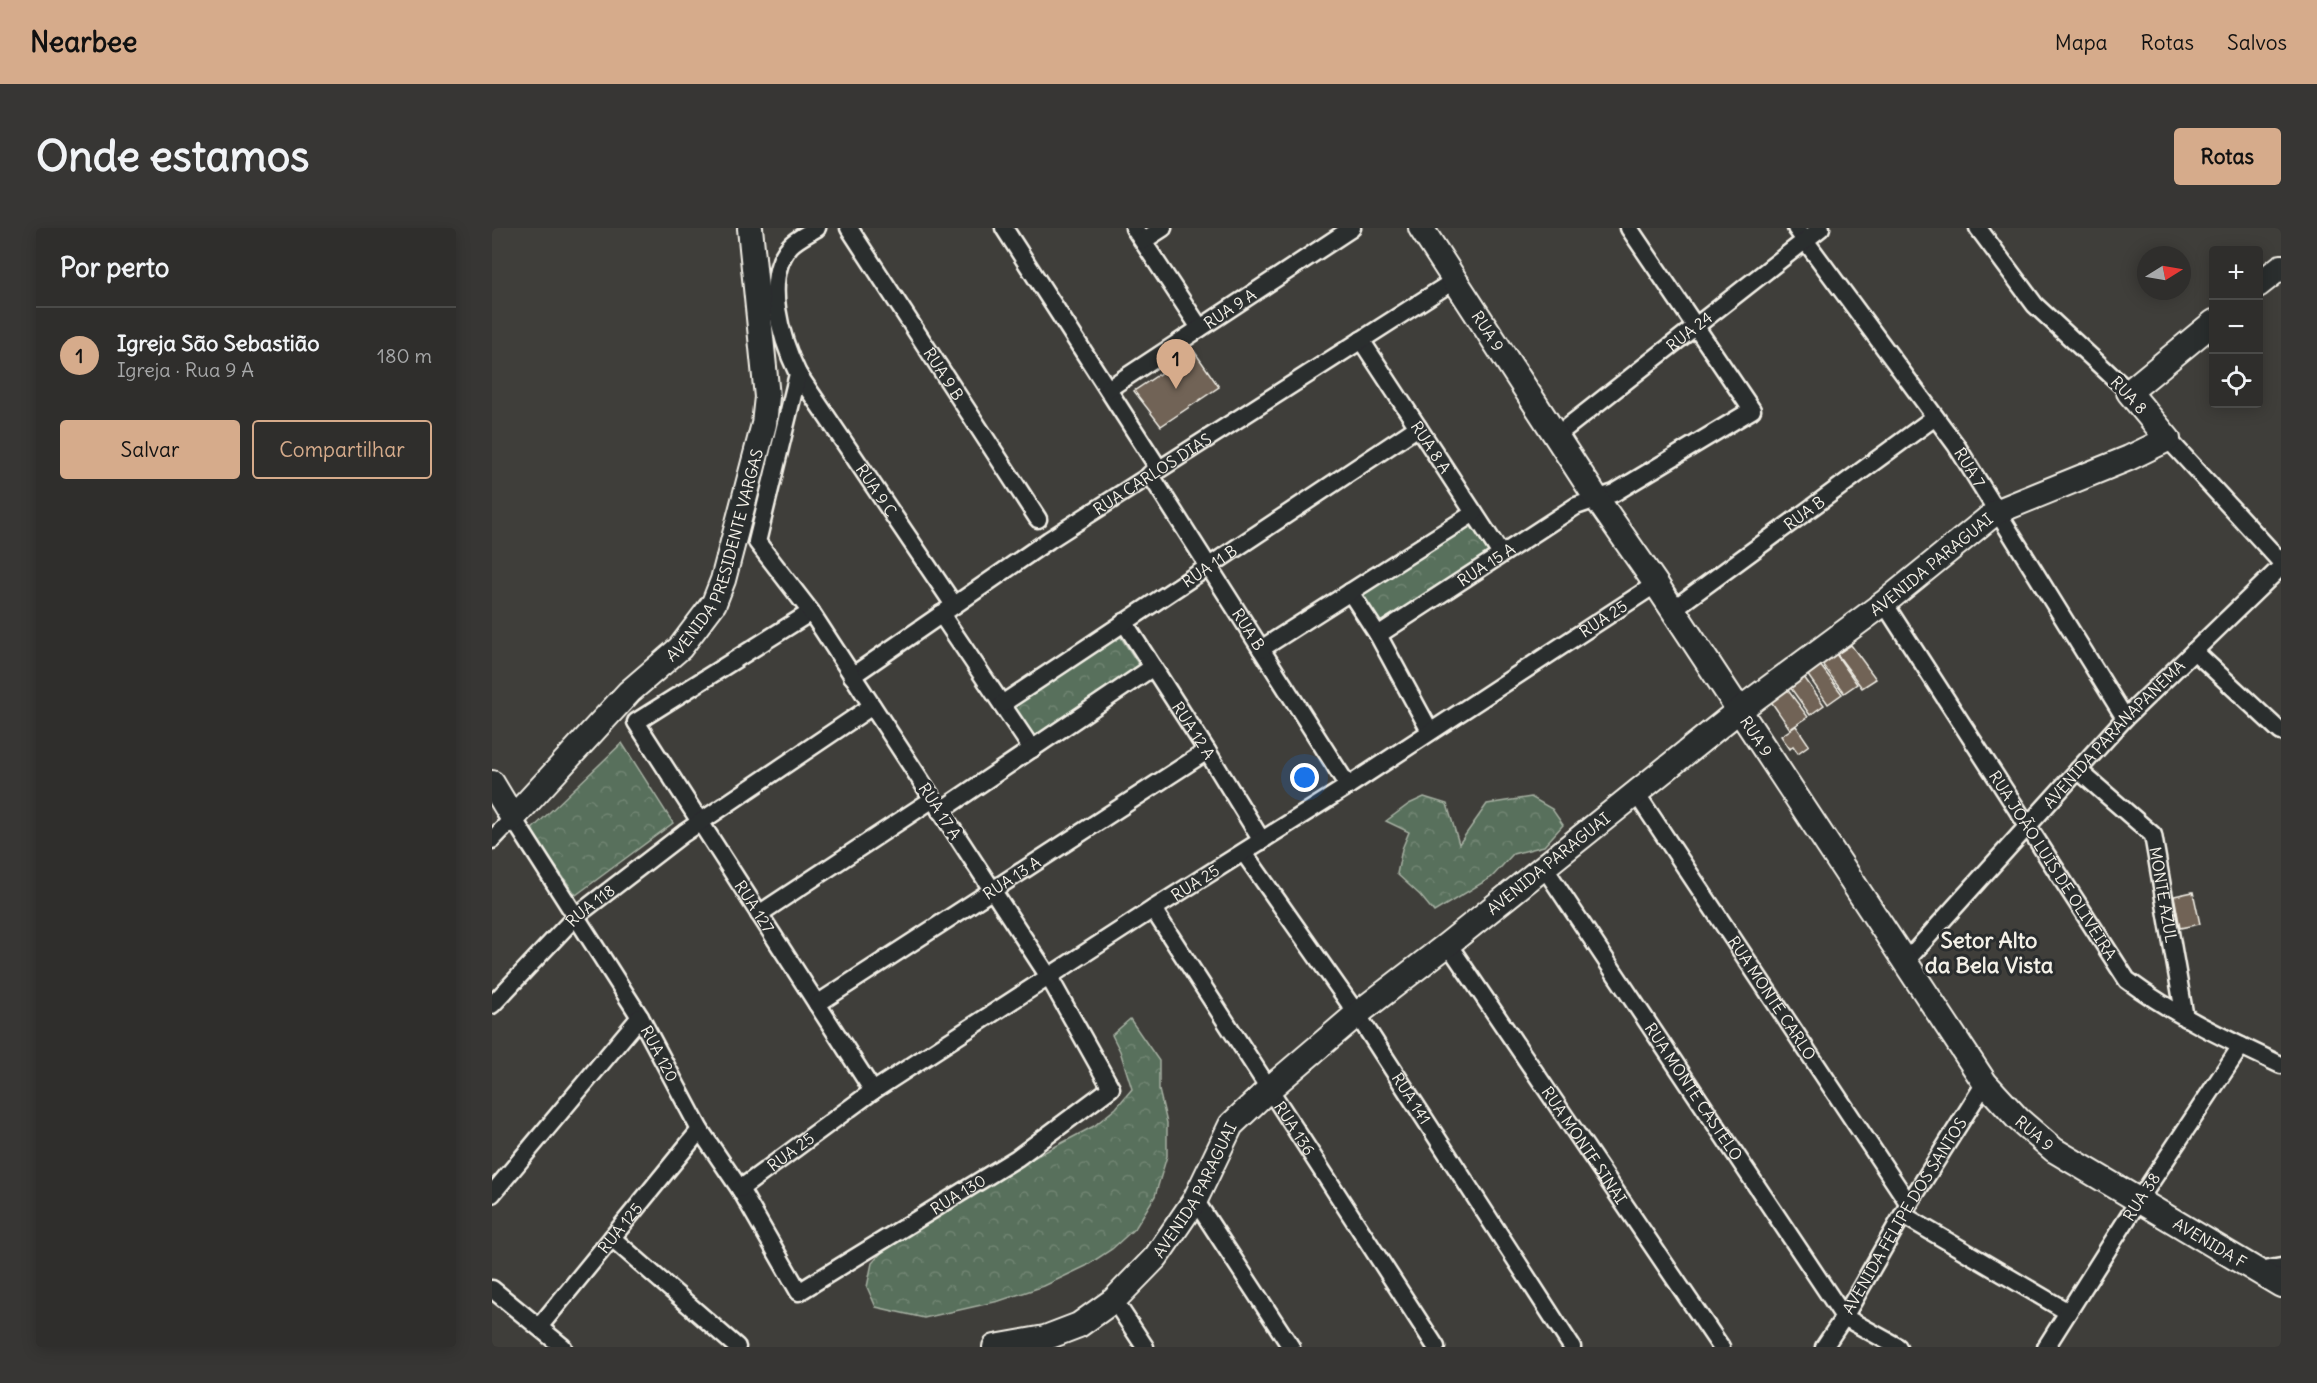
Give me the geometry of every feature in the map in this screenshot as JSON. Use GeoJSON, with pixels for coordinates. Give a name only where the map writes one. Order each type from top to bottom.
{"type":"FeatureCollection","features":[{"type":"Feature","properties":{"kind":"street","name":"AVENIDA PRESIDENTE VARGAS"},"geometry":{"type":"LineString","coordinates":[[513,818],[629,692],[680,648],[714,603],[723,580],[764,424],[767,397],[750,228]]}},
{"type":"Feature","properties":{"kind":"street","name":"RUA 9 C"},"geometry":{"type":"LineString","coordinates":[[817,228],[790,245],[776,273],[776,291],[787,350],[798,374],[948,610],[1002,704],[1032,749]]}},
{"type":"Feature","properties":{"kind":"street","name":"RUA 9 B"},"geometry":{"type":"LineString","coordinates":[[849,228],[1038,519]]}},
{"type":"Feature","properties":{"kind":"street"},"geometry":{"type":"LineString","coordinates":[[1162,228],[1138,235],[1200,328]]}},
{"type":"Feature","properties":{"kind":"street","name":"RUA 9 A"},"geometry":{"type":"LineString","coordinates":[[1108,389],[1352,228]]}},
{"type":"Feature","properties":{"kind":"street","name":"RUA 9"},"geometry":{"type":"LineString","coordinates":[[1421,228],[1597,499],[1656,584],[1985,1083],[2018,1119],[2054,1150],[2139,1200]]}},
{"type":"Feature","properties":{"kind":"street"},"geometry":{"type":"LineString","coordinates":[[1629,228],[1695,326]]}},
{"type":"Feature","properties":{"kind":"street","name":"RUA 24"},"geometry":{"type":"LineString","coordinates":[[1557,435],[1695,326],[1800,234],[1821,228]]}},
{"type":"Feature","properties":{"kind":"street","name":"RUA 8"},"geometry":{"type":"LineString","coordinates":[[1978,228],[2035,305],[2129,392],[2168,439],[2281,562]]}},
{"type":"Feature","properties":{"kind":"street","name":"RUA B"},"geometry":{"type":"LineString","coordinates":[[1011,231],[1108,389],[1208,566],[1348,786]]}},
{"type":"Feature","properties":{"kind":"street","name":"RUA 7"},"geometry":{"type":"LineString","coordinates":[[1800,234],[1956,445],[2125,718]]}},
{"type":"Feature","properties":{"kind":"street"},"geometry":{"type":"LineString","coordinates":[[2263,282],[2281,267]]}},
{"type":"Feature","properties":{"kind":"street","name":"RUA CARLOS DIAS"},"geometry":{"type":"LineString","coordinates":[[852,676],[1155,472],[1455,280]]}},
{"type":"Feature","properties":{"kind":"street","name":"RUA 15 A"},"geometry":{"type":"LineString","coordinates":[[1378,635],[1576,506],[1614,492],[1752,410],[1695,326]]}},
{"type":"Feature","properties":{"kind":"street"},"geometry":{"type":"LineString","coordinates":[[2129,392],[2209,326]]}},
{"type":"Feature","properties":{"kind":"street","name":"RUA 8 A"},"geometry":{"type":"LineString","coordinates":[[1361,340],[1502,554]]}},
{"type":"Feature","properties":{"kind":"street","name":"RUA 17 A"},"geometry":{"type":"LineString","coordinates":[[798,374],[757,542],[811,612],[937,805],[1048,977],[1111,1088]]}},
{"type":"Feature","properties":{"kind":"street","name":"RUA B"},"geometry":{"type":"LineString","coordinates":[[1672,610],[1935,417]]}},
{"type":"Feature","properties":{"kind":"street","name":"RUA 11 B"},"geometry":{"type":"LineString","coordinates":[[1002,704],[1418,427]]}},
{"type":"Feature","properties":{"kind":"street","name":"AVENIDA PARAGUAI"},"geometry":{"type":"LineString","coordinates":[[1005,1346],[1045,1338],[1079,1325],[1114,1300],[1156,1257],[1194,1200],[1231,1125],[1269,1089],[1357,1014],[1448,944],[1738,711],[1884,603],[1996,512],[2129,458],[2168,439]]}},
{"type":"Feature","properties":{"kind":"street"},"geometry":{"type":"LineString","coordinates":[[1261,649],[1474,513]]}},
{"type":"Feature","properties":{"kind":"street","name":"AVENIDA PARANAPANEMA"},"geometry":{"type":"LineString","coordinates":[[1906,961],[2125,718],[2281,567]]}},
{"type":"Feature","properties":{"kind":"street","name":"RUA 25"},"geometry":{"type":"LineString","coordinates":[[740,1189],[873,1091],[1153,909],[1348,786],[1656,584]]}},
{"type":"Feature","properties":{"kind":"street"},"geometry":{"type":"LineString","coordinates":[[1350,592],[1378,635],[1430,731]]}},
{"type":"Feature","properties":{"kind":"street","name":"RUA JOÃO LUÍS DE OLIVEIRA"},"geometry":{"type":"LineString","coordinates":[[1884,603],[2127,980],[2150,998],[2185,1018],[2281,1065]]}},
{"type":"Feature","properties":{"kind":"street","name":"RUA 127"},"geometry":{"type":"LineString","coordinates":[[811,612],[636,722],[873,1091]]}},
{"type":"Feature","properties":{"kind":"street","name":"RUA 12 A"},"geometry":{"type":"LineString","coordinates":[[1124,622],[1208,751],[1262,841]]}},
{"type":"Feature","properties":{"kind":"street"},"geometry":{"type":"LineString","coordinates":[[2194,651],[2281,732]]}},
{"type":"Feature","properties":{"kind":"street"},"geometry":{"type":"LineString","coordinates":[[759,914],[1032,749],[1153,667]]}},
{"type":"Feature","properties":{"kind":"street","name":"RUA 118"},"geometry":{"type":"LineString","coordinates":[[492,1005],[576,916],[700,822],[872,706]]}},
{"type":"Feature","properties":{"kind":"street","name":"RUA 13 A"},"geometry":{"type":"LineString","coordinates":[[817,1004],[1208,751]]}},
{"type":"Feature","properties":{"kind":"street","name":"MONTE AZUL"},"geometry":{"type":"LineString","coordinates":[[2078,770],[2153,835],[2185,1018]]}},
{"type":"Feature","properties":{"kind":"street"},"geometry":{"type":"LineString","coordinates":[[492,783],[513,818],[492,840]]}},
{"type":"Feature","properties":{"kind":"street","name":"RUA MONTE CARLO"},"geometry":{"type":"LineString","coordinates":[[1636,793],[1906,1209],[2068,1312]]}},
{"type":"Feature","properties":{"kind":"street","name":"RUA 120"},"geometry":{"type":"LineString","coordinates":[[513,818],[640,1017],[700,1130],[740,1189],[799,1292]]}},
{"type":"Feature","properties":{"kind":"street","name":"RUA 141"},"geometry":{"type":"LineString","coordinates":[[1244,853],[1357,1014],[1572,1347]]}},
{"type":"Feature","properties":{"kind":"street","name":"RUA MONTE CASTELO"},"geometry":{"type":"LineString","coordinates":[[1544,867],[1844,1317]]}},
{"type":"Feature","properties":{"kind":"street","name":"RUA 136"},"geometry":{"type":"LineString","coordinates":[[1153,909],[1436,1347]]}},
{"type":"Feature","properties":{"kind":"street","name":"RUA MONTE SINAI"},"geometry":{"type":"LineString","coordinates":[[1448,944],[1721,1347]]}},
{"type":"Feature","properties":{"kind":"street"},"geometry":{"type":"LineString","coordinates":[[492,1194],[640,1017]]}},
{"type":"Feature","properties":{"kind":"street","name":"RUA 38"},"geometry":{"type":"LineString","coordinates":[[2047,1347],[2139,1200],[2241,1046]]}},
{"type":"Feature","properties":{"kind":"street","name":"AVENIDA FELIPE DOS SANTOS"},"geometry":{"type":"LineString","coordinates":[[1824,1347],[1844,1317],[1906,1209],[1985,1083]]}},
{"type":"Feature","properties":{"kind":"street","name":"RUA 130"},"geometry":{"type":"LineString","coordinates":[[799,1292],[1017,1158],[1111,1088]]}},
{"type":"Feature","properties":{"kind":"street","name":"RUA 125"},"geometry":{"type":"LineString","coordinates":[[539,1328],[700,1130]]}},
{"type":"Feature","properties":{"kind":"street"},"geometry":{"type":"LineString","coordinates":[[1194,1200],[1291,1347]]}},
{"type":"Feature","properties":{"kind":"street","name":"AVENIDA F"},"geometry":{"type":"LineString","coordinates":[[2139,1200],[2270,1269],[2281,1284]]}},
{"type":"Feature","properties":{"kind":"street"},"geometry":{"type":"LineString","coordinates":[[612,1238],[737,1347]]}},
{"type":"Feature","properties":{"kind":"street"},"geometry":{"type":"LineString","coordinates":[[492,1289],[563,1347]]}},
{"type":"Feature","properties":{"kind":"street"},"geometry":{"type":"LineString","coordinates":[[1114,1300],[1145,1347]]}},
{"type":"Feature","properties":{"kind":"street"},"geometry":{"type":"LineString","coordinates":[[1844,1317],[1898,1347]]}},
{"type":"Feature","properties":{"kind":"green space"},"geometry":{"type":"Polygon","coordinates":[[[1469,523],[1490,555],[1381,625],[1361,594],[1469,523]]]}},
{"type":"Feature","properties":{"kind":"green space"},"geometry":{"type":"Polygon","coordinates":[[[1120,636],[1141,668],[1034,737],[1012,706],[1120,636]]]}},
{"type":"Feature","properties":{"kind":"green space"},"geometry":{"type":"Polygon","coordinates":[[[622,743],[673,823],[576,895],[530,831],[622,743]]]}},
{"type":"Feature","properties":{"kind":"green space"},"geometry":{"type":"Polygon","coordinates":[[[1424,797],[1447,804],[1459,844],[1487,804],[1531,797],[1552,809],[1563,825],[1544,846],[1513,854],[1492,877],[1434,912],[1420,895],[1397,874],[1402,849],[1409,832],[1386,821],[1409,804],[1424,797]]]}},
{"type":"Feature","properties":{"kind":"green space"},"geometry":{"type":"Polygon","coordinates":[[[1130,1019],[1159,1061],[1159,1090],[1167,1123],[1167,1156],[1155,1196],[1136,1227],[1112,1249],[1086,1266],[1044,1286],[999,1301],[924,1318],[876,1307],[867,1287],[872,1263],[899,1234],[1001,1175],[1094,1126],[1116,1108],[1132,1089],[1120,1051],[1112,1035],[1130,1019]]]}},
{"type":"Feature","properties":{"kind":"building"},"geometry":{"type":"Polygon","coordinates":[[[1194,351],[1219,387],[1161,426],[1134,391],[1194,351]]]}},
{"type":"Feature","properties":{"kind":"building"},"geometry":{"type":"Polygon","coordinates":[[[1851,645],[1876,679],[1862,688],[1837,654],[1851,645]]]}},
{"type":"Feature","properties":{"kind":"building"},"geometry":{"type":"Polygon","coordinates":[[[1836,654],[1857,684],[1844,693],[1822,664],[1836,654]]]}},
{"type":"Feature","properties":{"kind":"building"},"geometry":{"type":"Polygon","coordinates":[[[1820,665],[1842,694],[1828,704],[1807,674],[1820,665]]]}},
{"type":"Feature","properties":{"kind":"building"},"geometry":{"type":"Polygon","coordinates":[[[1804,677],[1824,705],[1810,715],[1790,687],[1804,677]]]}},
{"type":"Feature","properties":{"kind":"building"},"geometry":{"type":"Polygon","coordinates":[[[1787,689],[1808,717],[1790,729],[1770,700],[1787,689]]]}},
{"type":"Feature","properties":{"kind":"building"},"geometry":{"type":"Polygon","coordinates":[[[1796,726],[1809,745],[1798,753],[1793,746],[1790,749],[1781,736],[1796,726]]]}},
{"type":"Feature","properties":{"kind":"building"},"geometry":{"type":"Polygon","coordinates":[[[2193,892],[2200,924],[2180,928],[2174,896],[2193,892]]]}},
{"type":"Feature","properties":{"kind":"place","name":"Igreja São Sebastião"},"geometry":{"type":"Point","coordinates":[1176,389]}},
{"type":"Feature","properties":{"kind":"district","name":"Setor Alto da Bela Vista"},"geometry":{"type":"Point","coordinates":[1989,952]}}]}
